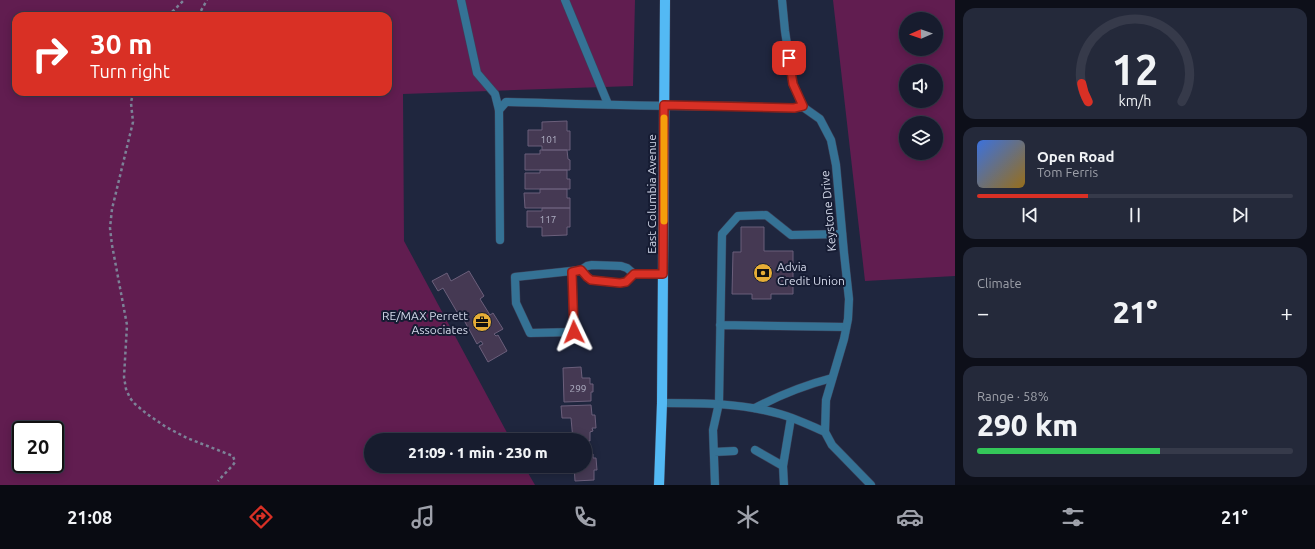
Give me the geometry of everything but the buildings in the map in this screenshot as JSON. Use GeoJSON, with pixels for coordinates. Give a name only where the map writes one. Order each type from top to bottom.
{"type":"FeatureCollection","features":[{"type":"Feature","properties":{"kind":"main road","name":"East Columbia Avenue"},"geometry":{"type":"LineString","coordinates":[[659,485],[662,403],[665,0]]}},
{"type":"Feature","properties":{"kind":"street"},"geometry":{"type":"LineString","coordinates":[[461,0],[477,73],[495,94],[499,110],[500,240]]}},
{"type":"Feature","properties":{"kind":"street"},"geometry":{"type":"LineString","coordinates":[[565,0],[608,104]]}},
{"type":"Feature","properties":{"kind":"street","name":"Keystone Drive"},"geometry":{"type":"LineString","coordinates":[[782,0],[793,84],[803,106],[820,119],[831,140],[836,165],[849,299],[846,327],[826,400],[825,432]]}},
{"type":"Feature","properties":{"kind":"street"},"geometry":{"type":"LineString","coordinates":[[499,110],[506,102],[794,108],[803,106]]}},
{"type":"Feature","properties":{"kind":"street"},"geometry":{"type":"LineString","coordinates":[[715,485],[713,430],[719,403],[722,234],[738,216],[766,216],[790,235],[842,234]]}},
{"type":"Feature","properties":{"kind":"street"},"geometry":{"type":"LineString","coordinates":[[572,272],[574,332],[530,333],[516,303],[515,277],[572,272],[592,265],[621,266],[627,268],[634,274],[663,274]]}},
{"type":"Feature","properties":{"kind":"street"},"geometry":{"type":"LineString","coordinates":[[581,270],[591,280],[620,283],[626,282],[634,274]]}},
{"type":"Feature","properties":{"kind":"street"},"geometry":{"type":"LineString","coordinates":[[720,325],[846,327]]}},
{"type":"Feature","properties":{"kind":"street"},"geometry":{"type":"LineString","coordinates":[[754,408],[775,397],[807,385],[832,378]]}},
{"type":"Feature","properties":{"kind":"street"},"geometry":{"type":"LineString","coordinates":[[662,403],[719,403],[740,405],[781,414],[825,432],[832,445],[871,485]]}},
{"type":"Feature","properties":{"kind":"street"},"geometry":{"type":"LineString","coordinates":[[784,485],[783,466],[791,418]]}},
{"type":"Feature","properties":{"kind":"street"},"geometry":{"type":"LineString","coordinates":[[755,450],[783,466]]}},
{"type":"Feature","properties":{"kind":"street"},"geometry":{"type":"LineString","coordinates":[[714,452],[734,451]]}},
{"type":"Feature","properties":{"kind":"path"},"geometry":{"type":"LineString","coordinates":[[172,12],[184,0]]}},
{"type":"Feature","properties":{"kind":"path"},"geometry":{"type":"LineString","coordinates":[[200,12],[207,0]]}},
{"type":"Feature","properties":{"kind":"path"},"geometry":{"type":"LineString","coordinates":[[132,96],[131,103],[133,122],[112,209],[110,228],[127,325],[124,377],[126,389],[130,398],[135,404],[166,427],[187,438],[233,456],[235,462],[218,481]]}},
{"type":"Feature","properties":{"kind":"shaded area"},"geometry":{"type":"Polygon","coordinates":[[[0,0],[635,0],[633,86],[403,94],[404,241],[507,433],[364,433],[364,473],[528,473],[535,485],[0,485],[0,0]]]}},
{"type":"Feature","properties":{"kind":"shaded area"},"geometry":{"type":"Polygon","coordinates":[[[833,0],[955,0],[955,276],[865,281],[833,0]]]}},
{"type":"Feature","properties":{"kind":"slow traffic"},"geometry":{"type":"LineString","coordinates":[[664,118],[664,221]]}},
{"type":"Feature","properties":{"kind":"place","name":"Advia Credit Union"},"geometry":{"type":"Point","coordinates":[763,273]}},
{"type":"Feature","properties":{"kind":"place","name":"RE/MAX Perrett Associates"},"geometry":{"type":"Point","coordinates":[482,322]}},
{"type":"Feature","properties":{"kind":"route"},"geometry":{"type":"LineString","coordinates":[[574,332],[572,272],[581,270],[591,280],[620,283],[626,282],[634,274],[663,274],[664,105],[794,108],[803,106],[793,84],[789,58]]}}]}
